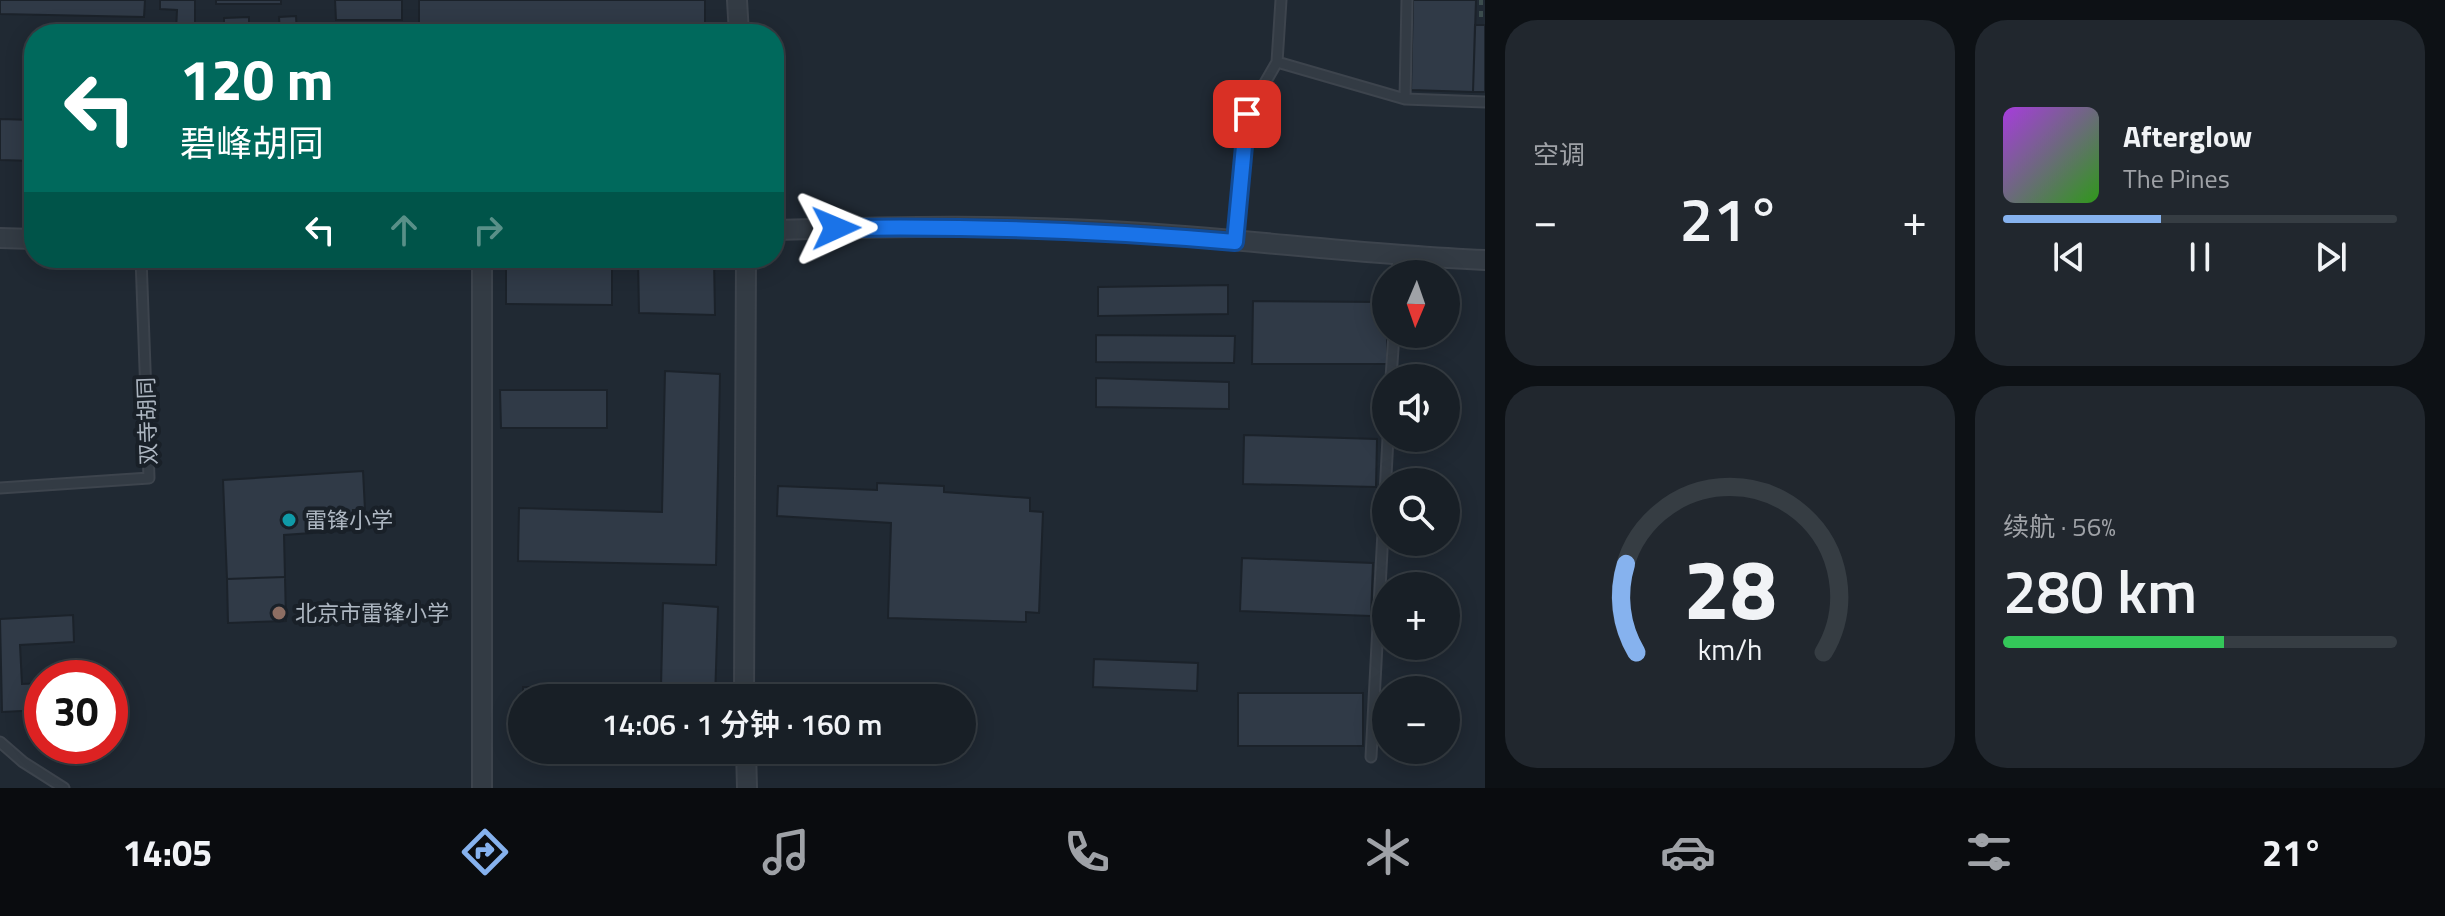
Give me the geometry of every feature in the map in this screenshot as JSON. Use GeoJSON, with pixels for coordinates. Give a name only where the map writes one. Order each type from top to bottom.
{"type":"FeatureCollection","features":[{"type":"Feature","properties":{"kind":"street"},"geometry":{"type":"LineString","coordinates":[[737,0],[738,24]]}},
{"type":"Feature","properties":{"kind":"street"},"geometry":{"type":"LineString","coordinates":[[784,230],[961,226],[1128,232],[1235,242],[1372,261]]}},
{"type":"Feature","properties":{"kind":"street"},"geometry":{"type":"LineString","coordinates":[[0,238],[24,239]]}},
{"type":"Feature","properties":{"kind":"street"},"geometry":{"type":"LineString","coordinates":[[1460,261],[1485,260]]}},
{"type":"Feature","properties":{"kind":"street"},"geometry":{"type":"LineString","coordinates":[[482,268],[482,788]]}},
{"type":"Feature","properties":{"kind":"street"},"geometry":{"type":"LineString","coordinates":[[744,684],[746,268]]}},
{"type":"Feature","properties":{"kind":"street"},"geometry":{"type":"LineString","coordinates":[[746,764],[747,788]]}},
{"type":"Feature","properties":{"kind":"lane"},"geometry":{"type":"LineString","coordinates":[[1235,242],[1247,114],[1277,62],[1281,0]]}},
{"type":"Feature","properties":{"kind":"lane"},"geometry":{"type":"LineString","coordinates":[[1405,99],[1407,0]]}},
{"type":"Feature","properties":{"kind":"lane"},"geometry":{"type":"LineString","coordinates":[[1277,62],[1405,99],[1485,102]]}},
{"type":"Feature","properties":{"kind":"lane","name":"双寺胡同"},"geometry":{"type":"LineString","coordinates":[[0,488],[149,478],[141,268]]}},
{"type":"Feature","properties":{"kind":"lane"},"geometry":{"type":"LineString","coordinates":[[1371,757],[1387,452]]}},
{"type":"Feature","properties":{"kind":"lane"},"geometry":{"type":"LineString","coordinates":[[0,742],[23,762],[64,788]]}},
{"type":"Feature","properties":{"kind":"path"},"geometry":{"type":"LineString","coordinates":[[1481,0],[1481,17]]}},
{"type":"Feature","properties":{"kind":"building"},"geometry":{"type":"Polygon","coordinates":[[[0,0],[145,0],[144,17],[0,14],[0,0]]]}},
{"type":"Feature","properties":{"kind":"building"},"geometry":{"type":"Polygon","coordinates":[[[160,0],[195,0],[195,24],[176,24],[177,10],[160,9],[160,0]]]}},
{"type":"Feature","properties":{"kind":"building"},"geometry":{"type":"Polygon","coordinates":[[[216,0],[281,0],[281,4],[216,4],[216,0]]]}},
{"type":"Feature","properties":{"kind":"building"},"geometry":{"type":"Polygon","coordinates":[[[335,0],[402,0],[402,20],[336,20],[335,0]]]}},
{"type":"Feature","properties":{"kind":"building"},"geometry":{"type":"Polygon","coordinates":[[[419,0],[705,0],[705,24],[419,24],[419,0]]]}},
{"type":"Feature","properties":{"kind":"building"},"geometry":{"type":"Polygon","coordinates":[[[1413,0],[1476,0],[1473,92],[1411,90],[1413,0]]]}},
{"type":"Feature","properties":{"kind":"building"},"geometry":{"type":"Polygon","coordinates":[[[296,16],[296,24],[279,24],[279,17],[296,16]]]}},
{"type":"Feature","properties":{"kind":"building"},"geometry":{"type":"Polygon","coordinates":[[[249,17],[249,24],[224,24],[224,18],[249,17]]]}},
{"type":"Feature","properties":{"kind":"building"},"geometry":{"type":"Polygon","coordinates":[[[1475,25],[1485,25],[1485,92],[1473,92],[1475,25]]]}},
{"type":"Feature","properties":{"kind":"building"},"geometry":{"type":"Polygon","coordinates":[[[0,119],[24,120],[24,161],[0,160],[0,119]]]}},
{"type":"Feature","properties":{"kind":"building"},"geometry":{"type":"Polygon","coordinates":[[[506,268],[612,268],[612,305],[506,304],[506,268]]]}},
{"type":"Feature","properties":{"kind":"building"},"geometry":{"type":"Polygon","coordinates":[[[638,268],[714,268],[715,315],[639,313],[638,268]]]}},
{"type":"Feature","properties":{"kind":"building"},"geometry":{"type":"Polygon","coordinates":[[[1228,285],[1228,314],[1098,316],[1098,287],[1228,285]]]}},
{"type":"Feature","properties":{"kind":"building"},"geometry":{"type":"Polygon","coordinates":[[[1253,301],[1372,302],[1372,348],[1387,348],[1388,364],[1252,364],[1253,301]]]}},
{"type":"Feature","properties":{"kind":"building"},"geometry":{"type":"Polygon","coordinates":[[[1096,335],[1235,336],[1234,363],[1096,362],[1096,335]]]}},
{"type":"Feature","properties":{"kind":"building"},"geometry":{"type":"Polygon","coordinates":[[[665,371],[720,374],[716,565],[518,561],[519,508],[662,512],[665,371]]]}},
{"type":"Feature","properties":{"kind":"building"},"geometry":{"type":"Polygon","coordinates":[[[1096,378],[1229,382],[1229,409],[1096,407],[1096,378]]]}},
{"type":"Feature","properties":{"kind":"building"},"geometry":{"type":"Polygon","coordinates":[[[500,390],[607,390],[607,428],[501,428],[500,390]]]}},
{"type":"Feature","properties":{"kind":"building"},"geometry":{"type":"Polygon","coordinates":[[[1244,435],[1372,439],[1372,452],[1377,452],[1376,468],[1372,468],[1372,487],[1243,484],[1244,435]]]}},
{"type":"Feature","properties":{"kind":"building","name":"雷锋小学"},"geometry":{"type":"Polygon","coordinates":[[[363,471],[365,510],[353,510],[354,530],[284,535],[285,577],[227,579],[223,480],[363,471]]]}},
{"type":"Feature","properties":{"kind":"building"},"geometry":{"type":"Polygon","coordinates":[[[877,483],[944,486],[944,492],[1030,498],[1030,511],[1043,512],[1039,613],[1026,612],[1026,622],[888,618],[891,523],[777,516],[778,486],[877,490],[877,483]]]}},
{"type":"Feature","properties":{"kind":"building"},"geometry":{"type":"Polygon","coordinates":[[[1242,558],[1373,563],[1371,616],[1240,611],[1242,558]]]}},
{"type":"Feature","properties":{"kind":"building"},"geometry":{"type":"Polygon","coordinates":[[[285,577],[286,621],[228,623],[227,579],[285,577]]]}},
{"type":"Feature","properties":{"kind":"building"},"geometry":{"type":"Polygon","coordinates":[[[663,603],[718,607],[715,684],[661,684],[663,603]]]}},
{"type":"Feature","properties":{"kind":"building"},"geometry":{"type":"Polygon","coordinates":[[[73,615],[74,642],[20,645],[24,711],[2,712],[0,619],[73,615]]]}},
{"type":"Feature","properties":{"kind":"building"},"geometry":{"type":"Polygon","coordinates":[[[1094,659],[1198,663],[1197,691],[1093,687],[1094,659]]]}},
{"type":"Feature","properties":{"kind":"building"},"geometry":{"type":"Polygon","coordinates":[[[1238,693],[1363,693],[1363,746],[1238,746],[1238,693]]]}},
{"type":"Feature","properties":{"kind":"place","name":"雷锋小学"},"geometry":{"type":"Point","coordinates":[289,520]}},
{"type":"Feature","properties":{"kind":"place","name":"北京市雷锋小学"},"geometry":{"type":"Point","coordinates":[279,613]}},
{"type":"Feature","properties":{"kind":"route"},"geometry":{"type":"LineString","coordinates":[[836,228],[961,226],[1128,232],[1235,242],[1247,114]]}}]}
